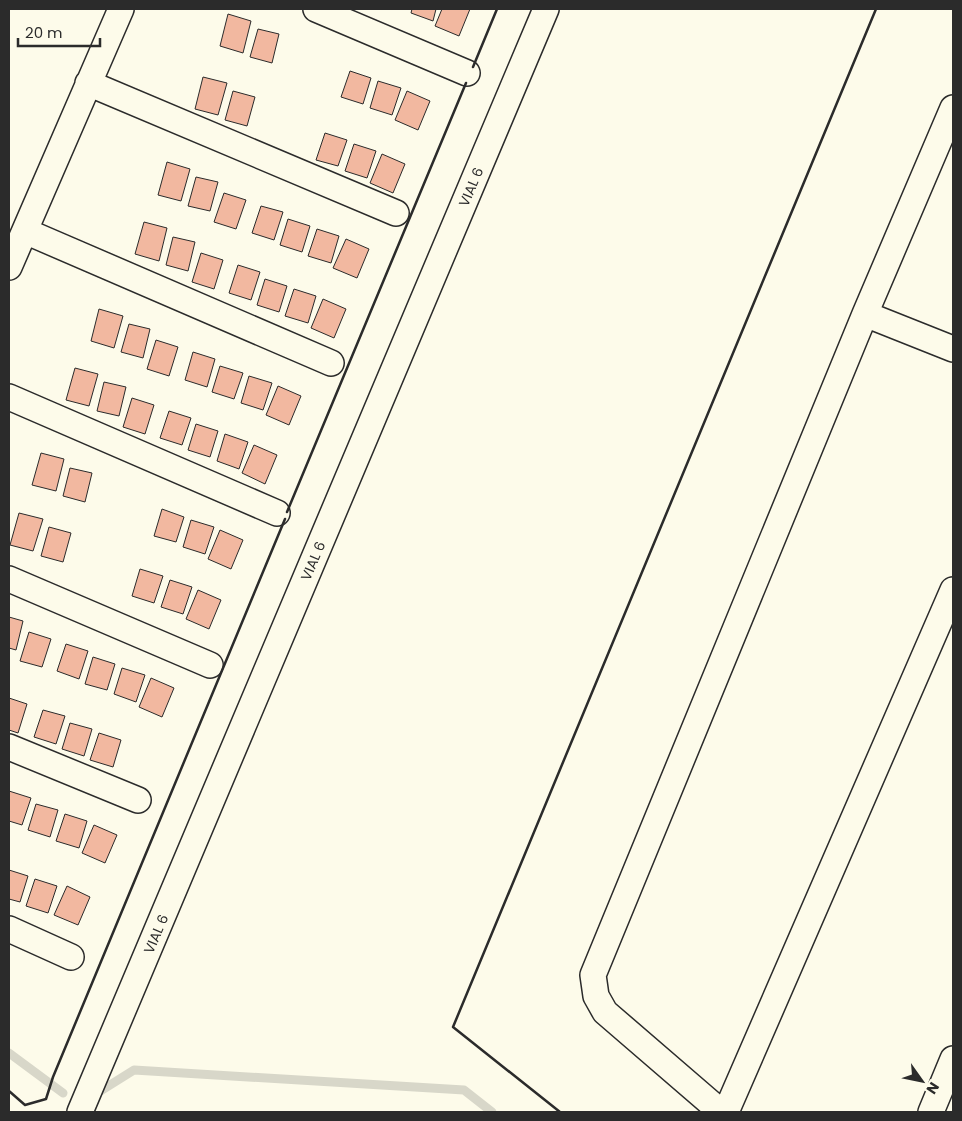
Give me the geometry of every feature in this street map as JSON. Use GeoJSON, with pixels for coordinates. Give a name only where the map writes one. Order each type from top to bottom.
{"type":"FeatureCollection","features":[{"type":"Feature","properties":{"kind":"street"},"geometry":{"type":"LineString","coordinates":[[9,267],[121,9]]}},
{"type":"Feature","properties":{"kind":"street"},"geometry":{"type":"LineString","coordinates":[[316,9],[467,73]]}},
{"type":"Feature","properties":{"kind":"street","name":"VIAL 6"},"geometry":{"type":"LineString","coordinates":[[80,1112],[546,9]]}},
{"type":"Feature","properties":{"kind":"street"},"geometry":{"type":"LineString","coordinates":[[88,83],[396,213]]}},
{"type":"Feature","properties":{"kind":"street"},"geometry":{"type":"LineString","coordinates":[[721,1112],[606,1012],[596,996],[593,975],[865,314],[953,108]]}},
{"type":"Feature","properties":{"kind":"street"},"geometry":{"type":"LineString","coordinates":[[25,231],[331,364]]}},
{"type":"Feature","properties":{"kind":"street"},"geometry":{"type":"LineString","coordinates":[[865,314],[953,350]]}},
{"type":"Feature","properties":{"kind":"street"},"geometry":{"type":"LineString","coordinates":[[9,397],[277,512]]}},
{"type":"Feature","properties":{"kind":"street"},"geometry":{"type":"LineString","coordinates":[[9,579],[210,665]]}},
{"type":"Feature","properties":{"kind":"street"},"geometry":{"type":"LineString","coordinates":[[726,1112],[953,590]]}},
{"type":"Feature","properties":{"kind":"street"},"geometry":{"type":"LineString","coordinates":[[9,747],[138,800]]}},
{"type":"Feature","properties":{"kind":"street"},"geometry":{"type":"LineString","coordinates":[[9,929],[71,957]]}},
{"type":"Feature","properties":{"kind":"street"},"geometry":{"type":"LineString","coordinates":[[931,1112],[953,1059]]}},
{"type":"Feature","properties":{"kind":"building"},"geometry":{"type":"Polygon","coordinates":[[[412,9],[436,9],[433,21],[411,13],[412,9]]]}},
{"type":"Feature","properties":{"kind":"building"},"geometry":{"type":"Polygon","coordinates":[[[442,9],[470,9],[459,36],[435,26],[442,9]]]}},
{"type":"Feature","properties":{"kind":"building"},"geometry":{"type":"Polygon","coordinates":[[[228,14],[251,21],[243,53],[220,46],[228,14]]]}},
{"type":"Feature","properties":{"kind":"building"},"geometry":{"type":"Polygon","coordinates":[[[258,29],[279,34],[272,63],[250,57],[258,29]]]}},
{"type":"Feature","properties":{"kind":"building"},"geometry":{"type":"Polygon","coordinates":[[[350,71],[371,78],[363,104],[341,97],[350,71]]]}},
{"type":"Feature","properties":{"kind":"building"},"geometry":{"type":"Polygon","coordinates":[[[203,77],[227,83],[218,115],[195,109],[203,77]]]}},
{"type":"Feature","properties":{"kind":"building"},"geometry":{"type":"Polygon","coordinates":[[[378,81],[401,88],[392,115],[370,108],[378,81]]]}},
{"type":"Feature","properties":{"kind":"building"},"geometry":{"type":"Polygon","coordinates":[[[233,91],[255,97],[247,126],[225,120],[233,91]]]}},
{"type":"Feature","properties":{"kind":"building"},"geometry":{"type":"Polygon","coordinates":[[[407,91],[430,101],[418,130],[395,120],[407,91]]]}},
{"type":"Feature","properties":{"kind":"building"},"geometry":{"type":"Polygon","coordinates":[[[325,133],[347,140],[338,166],[316,160],[325,133]]]}},
{"type":"Feature","properties":{"kind":"building"},"geometry":{"type":"Polygon","coordinates":[[[354,144],[376,151],[367,178],[345,171],[354,144]]]}},
{"type":"Feature","properties":{"kind":"building"},"geometry":{"type":"Polygon","coordinates":[[[382,154],[405,164],[393,193],[370,183],[382,154]]]}},
{"type":"Feature","properties":{"kind":"building"},"geometry":{"type":"Polygon","coordinates":[[[167,162],[190,169],[181,201],[158,195],[167,162]]]}},
{"type":"Feature","properties":{"kind":"building"},"geometry":{"type":"Polygon","coordinates":[[[196,177],[218,182],[210,211],[188,206],[196,177]]]}},
{"type":"Feature","properties":{"kind":"building"},"geometry":{"type":"Polygon","coordinates":[[[224,193],[246,200],[236,229],[214,222],[224,193]]]}},
{"type":"Feature","properties":{"kind":"building"},"geometry":{"type":"Polygon","coordinates":[[[261,206],[283,212],[274,240],[252,233],[261,206]]]}},
{"type":"Feature","properties":{"kind":"building"},"geometry":{"type":"Polygon","coordinates":[[[288,219],[310,226],[302,252],[280,245],[288,219]]]}},
{"type":"Feature","properties":{"kind":"building"},"geometry":{"type":"Polygon","coordinates":[[[144,222],[167,228],[159,261],[135,254],[144,222]]]}},
{"type":"Feature","properties":{"kind":"building"},"geometry":{"type":"Polygon","coordinates":[[[317,229],[339,236],[331,263],[308,256],[317,229]]]}},
{"type":"Feature","properties":{"kind":"building"},"geometry":{"type":"Polygon","coordinates":[[[173,237],[195,242],[188,271],[166,265],[173,237]]]}},
{"type":"Feature","properties":{"kind":"building"},"geometry":{"type":"Polygon","coordinates":[[[346,239],[369,249],[357,278],[333,268],[346,239]]]}},
{"type":"Feature","properties":{"kind":"building"},"geometry":{"type":"Polygon","coordinates":[[[201,253],[223,260],[214,289],[192,282],[201,253]]]}},
{"type":"Feature","properties":{"kind":"building"},"geometry":{"type":"Polygon","coordinates":[[[238,265],[260,272],[251,300],[229,293],[238,265]]]}},
{"type":"Feature","properties":{"kind":"building"},"geometry":{"type":"Polygon","coordinates":[[[265,279],[287,286],[279,312],[257,305],[265,279]]]}},
{"type":"Feature","properties":{"kind":"building"},"geometry":{"type":"Polygon","coordinates":[[[294,289],[316,296],[308,323],[285,316],[294,289]]]}},
{"type":"Feature","properties":{"kind":"building"},"geometry":{"type":"Polygon","coordinates":[[[323,299],[346,309],[334,338],[311,328],[323,299]]]}},
{"type":"Feature","properties":{"kind":"building"},"geometry":{"type":"Polygon","coordinates":[[[99,309],[123,316],[114,348],[91,341],[99,309]]]}},
{"type":"Feature","properties":{"kind":"building"},"geometry":{"type":"Polygon","coordinates":[[[129,324],[150,329],[143,358],[121,352],[129,324]]]}},
{"type":"Feature","properties":{"kind":"building"},"geometry":{"type":"Polygon","coordinates":[[[156,340],[178,347],[169,376],[147,369],[156,340]]]}},
{"type":"Feature","properties":{"kind":"building"},"geometry":{"type":"Polygon","coordinates":[[[193,352],[215,359],[207,387],[185,380],[193,352]]]}},
{"type":"Feature","properties":{"kind":"building"},"geometry":{"type":"Polygon","coordinates":[[[220,366],[243,373],[234,399],[212,392],[220,366]]]}},
{"type":"Feature","properties":{"kind":"building"},"geometry":{"type":"Polygon","coordinates":[[[75,368],[98,374],[89,406],[66,400],[75,368]]]}},
{"type":"Feature","properties":{"kind":"building"},"geometry":{"type":"Polygon","coordinates":[[[249,376],[272,383],[263,410],[241,403],[249,376]]]}},
{"type":"Feature","properties":{"kind":"building"},"geometry":{"type":"Polygon","coordinates":[[[104,382],[126,387],[119,416],[97,411],[104,382]]]}},
{"type":"Feature","properties":{"kind":"building"},"geometry":{"type":"Polygon","coordinates":[[[278,386],[301,396],[289,425],[266,415],[278,386]]]}},
{"type":"Feature","properties":{"kind":"building"},"geometry":{"type":"Polygon","coordinates":[[[132,398],[154,405],[145,434],[123,427],[132,398]]]}},
{"type":"Feature","properties":{"kind":"building"},"geometry":{"type":"Polygon","coordinates":[[[169,411],[191,418],[182,445],[160,438],[169,411]]]}},
{"type":"Feature","properties":{"kind":"building"},"geometry":{"type":"Polygon","coordinates":[[[196,424],[218,431],[210,457],[188,450],[196,424]]]}},
{"type":"Feature","properties":{"kind":"building"},"geometry":{"type":"Polygon","coordinates":[[[225,434],[248,442],[239,469],[217,461],[225,434]]]}},
{"type":"Feature","properties":{"kind":"building"},"geometry":{"type":"Polygon","coordinates":[[[254,445],[277,455],[265,484],[242,473],[254,445]]]}},
{"type":"Feature","properties":{"kind":"building"},"geometry":{"type":"Polygon","coordinates":[[[41,453],[64,459],[56,491],[32,485],[41,453]]]}},
{"type":"Feature","properties":{"kind":"building"},"geometry":{"type":"Polygon","coordinates":[[[70,468],[92,473],[85,502],[63,496],[70,468]]]}},
{"type":"Feature","properties":{"kind":"building"},"geometry":{"type":"Polygon","coordinates":[[[162,509],[184,517],[176,542],[154,536],[162,509]]]}},
{"type":"Feature","properties":{"kind":"building"},"geometry":{"type":"Polygon","coordinates":[[[19,513],[43,519],[33,551],[10,545],[19,513]]]}},
{"type":"Feature","properties":{"kind":"building"},"geometry":{"type":"Polygon","coordinates":[[[191,520],[214,527],[205,554],[183,547],[191,520]]]}},
{"type":"Feature","properties":{"kind":"building"},"geometry":{"type":"Polygon","coordinates":[[[49,527],[71,533],[63,562],[41,556],[49,527]]]}},
{"type":"Feature","properties":{"kind":"building"},"geometry":{"type":"Polygon","coordinates":[[[220,530],[243,540],[231,569],[208,559],[220,530]]]}},
{"type":"Feature","properties":{"kind":"building"},"geometry":{"type":"Polygon","coordinates":[[[140,569],[163,576],[154,603],[132,596],[140,569]]]}},
{"type":"Feature","properties":{"kind":"building"},"geometry":{"type":"Polygon","coordinates":[[[170,580],[192,587],[183,614],[161,607],[170,580]]]}},
{"type":"Feature","properties":{"kind":"building"},"geometry":{"type":"Polygon","coordinates":[[[198,590],[221,600],[209,629],[186,619],[198,590]]]}},
{"type":"Feature","properties":{"kind":"building"},"geometry":{"type":"Polygon","coordinates":[[[9,617],[23,621],[16,650],[9,648],[9,617]]]}},
{"type":"Feature","properties":{"kind":"building"},"geometry":{"type":"Polygon","coordinates":[[[29,632],[51,639],[42,667],[20,661],[29,632]]]}},
{"type":"Feature","properties":{"kind":"building"},"geometry":{"type":"Polygon","coordinates":[[[66,644],[88,651],[79,679],[57,671],[66,644]]]}},
{"type":"Feature","properties":{"kind":"building"},"geometry":{"type":"Polygon","coordinates":[[[93,657],[115,664],[107,690],[85,684],[93,657]]]}},
{"type":"Feature","properties":{"kind":"building"},"geometry":{"type":"Polygon","coordinates":[[[122,668],[145,675],[136,702],[114,694],[122,668]]]}},
{"type":"Feature","properties":{"kind":"building"},"geometry":{"type":"Polygon","coordinates":[[[151,678],[174,688],[162,717],[139,707],[151,678]]]}},
{"type":"Feature","properties":{"kind":"building"},"geometry":{"type":"Polygon","coordinates":[[[9,698],[27,704],[18,733],[9,730],[9,698]]]}},
{"type":"Feature","properties":{"kind":"building"},"geometry":{"type":"Polygon","coordinates":[[[43,710],[65,716],[56,744],[34,737],[43,710]]]}},
{"type":"Feature","properties":{"kind":"building"},"geometry":{"type":"Polygon","coordinates":[[[70,723],[92,729],[84,756],[62,749],[70,723]]]}},
{"type":"Feature","properties":{"kind":"building"},"geometry":{"type":"Polygon","coordinates":[[[99,733],[121,740],[113,767],[90,760],[99,733]]]}},
{"type":"Feature","properties":{"kind":"building"},"geometry":{"type":"Polygon","coordinates":[[[9,791],[31,798],[22,825],[9,821],[9,791]]]}},
{"type":"Feature","properties":{"kind":"building"},"geometry":{"type":"Polygon","coordinates":[[[36,804],[58,810],[50,837],[28,830],[36,804]]]}},
{"type":"Feature","properties":{"kind":"building"},"geometry":{"type":"Polygon","coordinates":[[[65,814],[87,821],[79,848],[56,841],[65,814]]]}},
{"type":"Feature","properties":{"kind":"building"},"geometry":{"type":"Polygon","coordinates":[[[94,825],[117,835],[105,863],[82,853],[94,825]]]}},
{"type":"Feature","properties":{"kind":"building"},"geometry":{"type":"Polygon","coordinates":[[[9,870],[28,876],[20,902],[9,899],[9,870]]]}},
{"type":"Feature","properties":{"kind":"building"},"geometry":{"type":"Polygon","coordinates":[[[35,879],[57,886],[48,913],[26,906],[35,879]]]}},
{"type":"Feature","properties":{"kind":"building"},"geometry":{"type":"Polygon","coordinates":[[[67,886],[90,897],[78,925],[54,915],[67,886]]]}},
{"type":"Feature","properties":{"kind":"waterway"},"geometry":{"type":"LineString","coordinates":[[9,1053],[63,1093]]}},
{"type":"Feature","properties":{"kind":"waterway"},"geometry":{"type":"LineString","coordinates":[[94,1095],[134,1070],[464,1090],[492,1112]]}},
{"type":"Feature","properties":{"kind":"wall"},"geometry":{"type":"LineString","coordinates":[[473,67],[497,9]]}},
{"type":"Feature","properties":{"kind":"wall"},"geometry":{"type":"LineString","coordinates":[[560,1112],[453,1027],[876,9]]}},
{"type":"Feature","properties":{"kind":"wall"},"geometry":{"type":"LineString","coordinates":[[287,512],[466,83]]}},
{"type":"Feature","properties":{"kind":"wall"},"geometry":{"type":"LineString","coordinates":[[9,1091],[25,1105],[46,1099],[53,1077],[285,519]]}}]}
